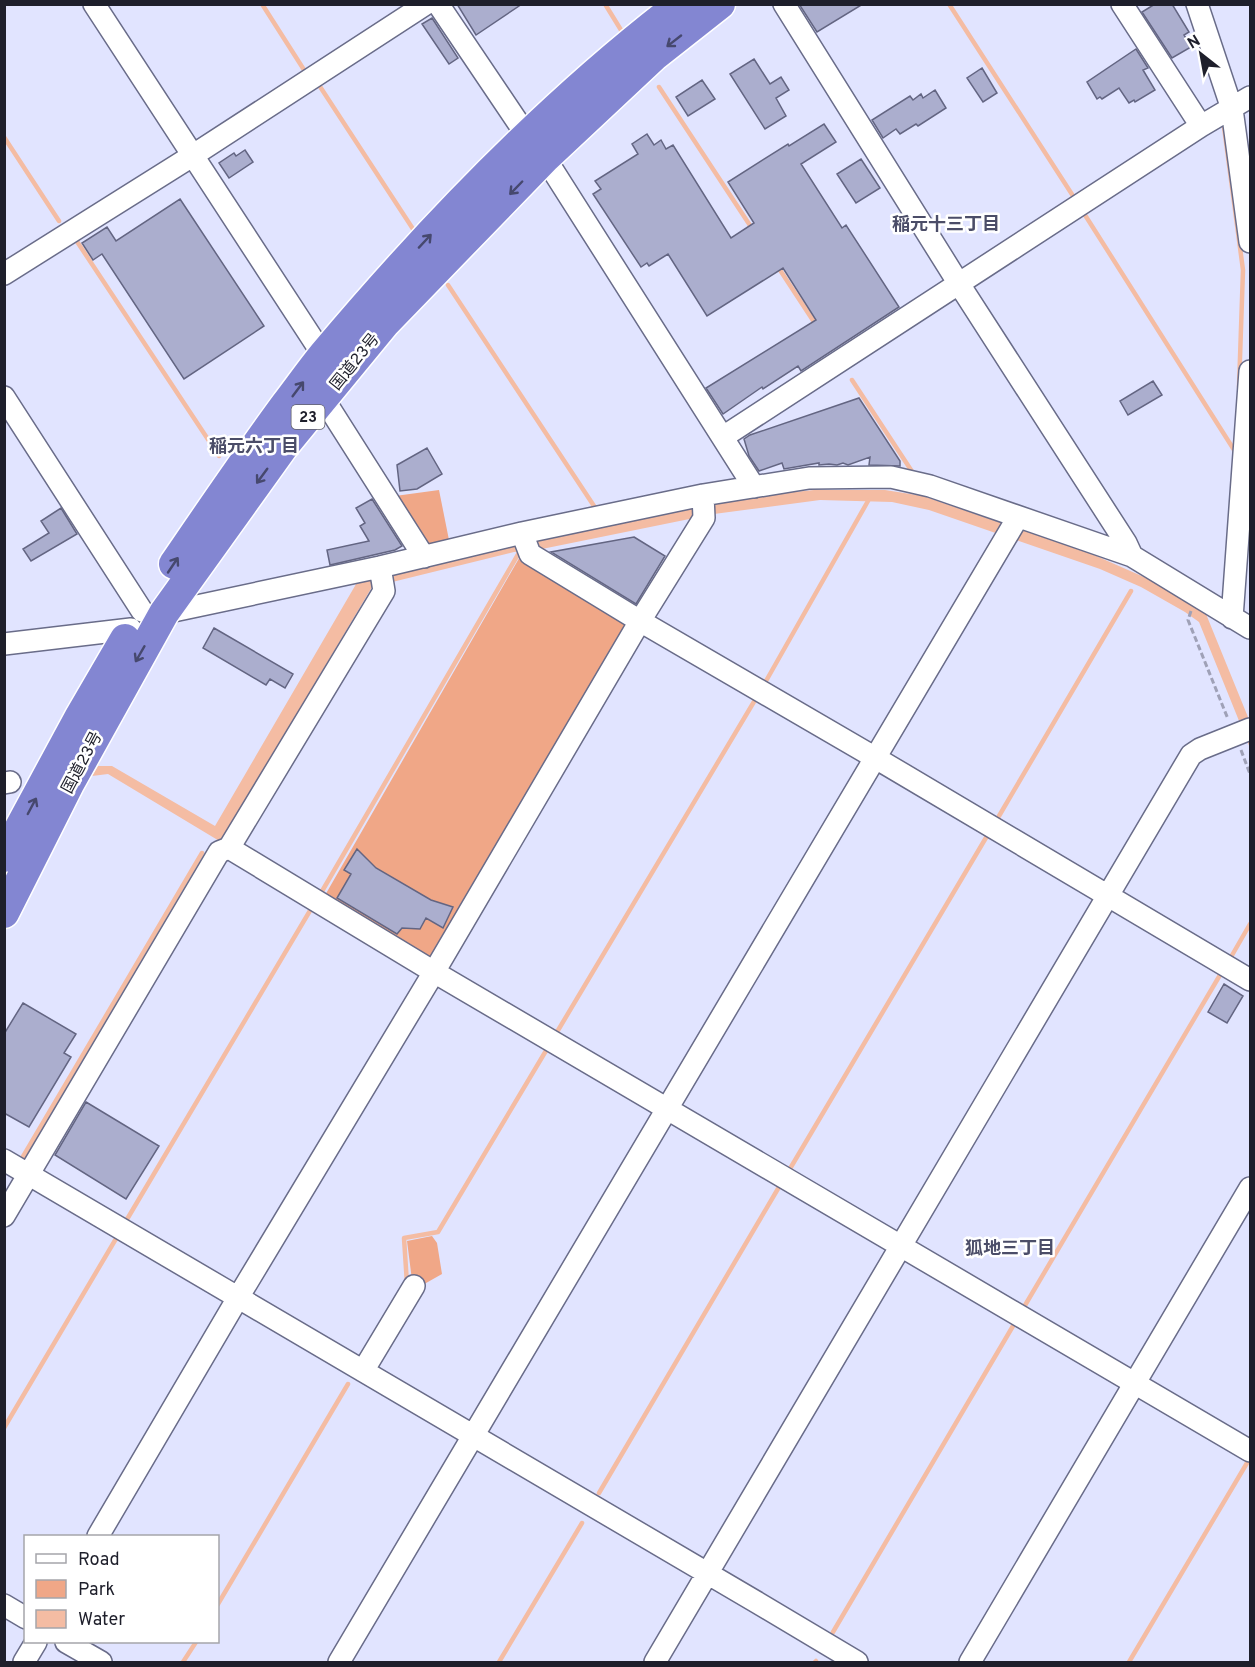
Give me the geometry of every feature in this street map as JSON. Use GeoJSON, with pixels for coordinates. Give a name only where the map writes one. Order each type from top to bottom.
{"type":"FeatureCollection","features":[{"type":"Feature","properties":{"kind":"highway","name":"国道23号"},"geometry":{"type":"LineString","coordinates":[[4,914],[69,784],[146,618],[385,323],[536,147],[633,40],[680,4]]}},
{"type":"Feature","properties":{"kind":"highway","name":"国道23号"},"geometry":{"type":"LineString","coordinates":[[4,857],[79,718],[146,618],[248,456],[323,355],[425,240],[536,147],[720,4]]}},
{"type":"Feature","properties":{"kind":"street"},"geometry":{"type":"LineString","coordinates":[[94,4],[323,355]]}},
{"type":"Feature","properties":{"kind":"street"},"geometry":{"type":"LineString","coordinates":[[4,274],[192,156],[426,4]]}},
{"type":"Feature","properties":{"kind":"street"},"geometry":{"type":"LineString","coordinates":[[438,4],[536,147],[754,487]]}},
{"type":"Feature","properties":{"kind":"street"},"geometry":{"type":"LineString","coordinates":[[784,4],[958,284],[1126,543],[1132,556]]}},
{"type":"Feature","properties":{"kind":"street"},"geometry":{"type":"LineString","coordinates":[[1122,4],[1201,126]]}},
{"type":"Feature","properties":{"kind":"street"},"geometry":{"type":"LineString","coordinates":[[1197,4],[1232,109],[1251,242]]}},
{"type":"Feature","properties":{"kind":"street"},"geometry":{"type":"LineString","coordinates":[[723,437],[1201,126],[1251,97]]}},
{"type":"Feature","properties":{"kind":"street"},"geometry":{"type":"LineString","coordinates":[[4,644],[146,618],[380,567],[522,533],[703,495],[809,478],[891,477],[930,486],[1132,556],[1241,623],[1250,384]]}},
{"type":"Feature","properties":{"kind":"street"},"geometry":{"type":"LineString","coordinates":[[4,397],[146,618]]}},
{"type":"Feature","properties":{"kind":"street"},"geometry":{"type":"LineString","coordinates":[[323,398],[424,556]]}},
{"type":"Feature","properties":{"kind":"street"},"geometry":{"type":"LineString","coordinates":[[99,1535],[640,621],[704,518],[703,495]]}},
{"type":"Feature","properties":{"kind":"street"},"geometry":{"type":"LineString","coordinates":[[339,1662],[1018,517]]}},
{"type":"Feature","properties":{"kind":"street"},"geometry":{"type":"LineString","coordinates":[[522,533],[530,554],[1251,980]]}},
{"type":"Feature","properties":{"kind":"street"},"geometry":{"type":"LineString","coordinates":[[4,1216],[219,852],[229,848],[384,591],[380,567]]}},
{"type":"Feature","properties":{"kind":"street"},"geometry":{"type":"LineString","coordinates":[[655,1662],[902,1248],[1191,755],[1200,749],[1243,732]]}},
{"type":"Feature","properties":{"kind":"street"},"geometry":{"type":"LineString","coordinates":[[229,848],[434,972],[1251,1451]]}},
{"type":"Feature","properties":{"kind":"street"},"geometry":{"type":"LineString","coordinates":[[4,1160],[239,1296],[857,1662]]}},
{"type":"Feature","properties":{"kind":"street"},"geometry":{"type":"LineString","coordinates":[[970,1662],[1251,1188]]}},
{"type":"Feature","properties":{"kind":"street"},"geometry":{"type":"LineString","coordinates":[[363,1371],[414,1286]]}},
{"type":"Feature","properties":{"kind":"street"},"geometry":{"type":"LineString","coordinates":[[4,1605],[24,1617]]}},
{"type":"Feature","properties":{"kind":"street"},"geometry":{"type":"LineString","coordinates":[[24,1662],[35,1643]]}},
{"type":"Feature","properties":{"kind":"street"},"geometry":{"type":"LineString","coordinates":[[69,1643],[101,1662]]}},
{"type":"Feature","properties":{"kind":"path"},"geometry":{"type":"LineString","coordinates":[[1188,620],[1243,732],[1251,774]]}},
{"type":"Feature","properties":{"kind":"green space"},"geometry":{"type":"Polygon","coordinates":[[[439,490],[450,545],[428,549],[395,496],[439,490]]]}},
{"type":"Feature","properties":{"kind":"green space"},"geometry":{"type":"Polygon","coordinates":[[[521,555],[628,622],[429,960],[324,897],[521,555]]]}},
{"type":"Feature","properties":{"kind":"green space"},"geometry":{"type":"Polygon","coordinates":[[[432,1236],[437,1243],[442,1274],[419,1287],[412,1280],[407,1241],[432,1236]]]}},
{"type":"Feature","properties":{"kind":"water"},"geometry":{"type":"Polygon","coordinates":[[[814,490],[885,490],[923,496],[1094,555],[1153,581],[1206,614],[1250,722],[1250,748],[1199,622],[1185,612],[1141,587],[1100,569],[929,510],[892,502],[820,500],[714,514],[537,550],[514,552],[372,587],[221,842],[108,774],[92,776],[98,766],[112,766],[215,826],[359,579],[713,503],[814,490]]]}},
{"type":"Feature","properties":{"kind":"building"},"geometry":{"type":"Polygon","coordinates":[[[457,4],[522,4],[476,35],[457,4]]]}},
{"type":"Feature","properties":{"kind":"building"},"geometry":{"type":"Polygon","coordinates":[[[799,4],[863,4],[817,32],[799,4]]]}},
{"type":"Feature","properties":{"kind":"building"},"geometry":{"type":"Polygon","coordinates":[[[1155,4],[1172,4],[1189,32],[1184,35],[1191,47],[1172,58],[1142,12],[1155,4]]]}},
{"type":"Feature","properties":{"kind":"building"},"geometry":{"type":"Polygon","coordinates":[[[432,18],[458,58],[449,64],[422,24],[432,18]]]}},
{"type":"Feature","properties":{"kind":"building"},"geometry":{"type":"Polygon","coordinates":[[[1136,49],[1148,68],[1143,70],[1155,90],[1129,103],[1119,88],[1102,99],[1100,97],[1097,99],[1087,82],[1136,49]]]}},
{"type":"Feature","properties":{"kind":"building"},"geometry":{"type":"Polygon","coordinates":[[[754,59],[770,84],[781,77],[789,90],[776,98],[786,116],[765,129],[730,74],[754,59]]]}},
{"type":"Feature","properties":{"kind":"building"},"geometry":{"type":"Polygon","coordinates":[[[982,68],[997,93],[983,102],[967,78],[982,68]]]}},
{"type":"Feature","properties":{"kind":"building"},"geometry":{"type":"Polygon","coordinates":[[[702,80],[715,99],[688,116],[676,97],[702,80]]]}},
{"type":"Feature","properties":{"kind":"building"},"geometry":{"type":"Polygon","coordinates":[[[935,90],[946,108],[918,126],[916,124],[900,134],[896,129],[883,138],[872,120],[910,96],[913,100],[921,94],[923,98],[935,90]]]}},
{"type":"Feature","properties":{"kind":"building"},"geometry":{"type":"Polygon","coordinates":[[[824,124],[836,142],[801,164],[842,228],[846,225],[899,307],[801,371],[798,366],[723,414],[706,388],[816,320],[783,268],[707,316],[668,254],[649,266],[647,263],[641,267],[593,194],[601,189],[595,181],[638,154],[632,144],[647,134],[654,145],[661,140],[666,149],[673,145],[731,238],[754,223],[728,182],[824,124]]]}},
{"type":"Feature","properties":{"kind":"building"},"geometry":{"type":"Polygon","coordinates":[[[245,150],[253,162],[229,178],[219,163],[234,153],[236,156],[245,150]]]}},
{"type":"Feature","properties":{"kind":"building"},"geometry":{"type":"Polygon","coordinates":[[[861,159],[880,188],[856,203],[837,174],[861,159]]]}},
{"type":"Feature","properties":{"kind":"building"},"geometry":{"type":"Polygon","coordinates":[[[180,199],[264,326],[184,379],[102,254],[93,260],[82,243],[107,227],[116,241],[180,199]]]}},
{"type":"Feature","properties":{"kind":"building"},"geometry":{"type":"Polygon","coordinates":[[[1153,381],[1162,395],[1128,415],[1120,401],[1153,381]]]}},
{"type":"Feature","properties":{"kind":"building"},"geometry":{"type":"Polygon","coordinates":[[[859,398],[900,461],[900,466],[869,465],[870,457],[848,465],[843,463],[819,465],[819,463],[784,469],[782,463],[759,471],[749,456],[744,439],[750,435],[859,398]]]}},
{"type":"Feature","properties":{"kind":"building"},"geometry":{"type":"Polygon","coordinates":[[[427,448],[442,474],[417,489],[400,491],[397,465],[427,448]]]}},
{"type":"Feature","properties":{"kind":"building"},"geometry":{"type":"Polygon","coordinates":[[[372,499],[402,546],[395,550],[330,565],[327,550],[369,541],[360,526],[365,523],[356,508],[372,499]]]}},
{"type":"Feature","properties":{"kind":"building"},"geometry":{"type":"Polygon","coordinates":[[[61,508],[77,534],[31,561],[23,549],[49,533],[41,521],[61,508]]]}},
{"type":"Feature","properties":{"kind":"building"},"geometry":{"type":"Polygon","coordinates":[[[634,537],[665,556],[636,604],[551,552],[634,537]]]}},
{"type":"Feature","properties":{"kind":"building"},"geometry":{"type":"Polygon","coordinates":[[[214,628],[293,674],[285,688],[270,679],[266,685],[203,648],[214,628]]]}},
{"type":"Feature","properties":{"kind":"building"},"geometry":{"type":"Polygon","coordinates":[[[357,849],[376,868],[431,900],[453,907],[443,928],[426,918],[420,929],[402,928],[397,934],[337,898],[351,874],[344,870],[357,849]]]}},
{"type":"Feature","properties":{"kind":"building"},"geometry":{"type":"Polygon","coordinates":[[[1224,984],[1243,996],[1227,1023],[1208,1012],[1224,984]]]}},
{"type":"Feature","properties":{"kind":"building"},"geometry":{"type":"Polygon","coordinates":[[[23,1003],[76,1034],[64,1053],[71,1057],[29,1127],[4,1113],[4,1034],[23,1003]]]}},
{"type":"Feature","properties":{"kind":"building"},"geometry":{"type":"Polygon","coordinates":[[[86,1102],[159,1146],[126,1199],[55,1155],[86,1102]]]}},
{"type":"Feature","properties":{"kind":"waterway"},"geometry":{"type":"LineString","coordinates":[[262,4],[306,73]]}},
{"type":"Feature","properties":{"kind":"waterway"},"geometry":{"type":"LineString","coordinates":[[605,4],[621,30]]}},
{"type":"Feature","properties":{"kind":"waterway"},"geometry":{"type":"LineString","coordinates":[[949,4],[1075,199]]}},
{"type":"Feature","properties":{"kind":"waterway"},"geometry":{"type":"LineString","coordinates":[[317,82],[413,229]]}},
{"type":"Feature","properties":{"kind":"waterway"},"geometry":{"type":"LineString","coordinates":[[659,87],[753,230]]}},
{"type":"Feature","properties":{"kind":"waterway"},"geometry":{"type":"LineString","coordinates":[[1224,127],[1243,270],[1239,387]]}},
{"type":"Feature","properties":{"kind":"waterway"},"geometry":{"type":"LineString","coordinates":[[4,137],[59,221]]}},
{"type":"Feature","properties":{"kind":"waterway"},"geometry":{"type":"LineString","coordinates":[[1085,215],[1236,453]]}},
{"type":"Feature","properties":{"kind":"waterway"},"geometry":{"type":"LineString","coordinates":[[76,240],[219,456]]}},
{"type":"Feature","properties":{"kind":"waterway"},"geometry":{"type":"LineString","coordinates":[[778,267],[816,325]]}},
{"type":"Feature","properties":{"kind":"waterway"},"geometry":{"type":"LineString","coordinates":[[448,285],[594,506]]}},
{"type":"Feature","properties":{"kind":"waterway"},"geometry":{"type":"LineString","coordinates":[[852,380],[913,473]]}},
{"type":"Feature","properties":{"kind":"waterway"},"geometry":{"type":"LineString","coordinates":[[766,681],[868,501]]}},
{"type":"Feature","properties":{"kind":"waterway"},"geometry":{"type":"LineString","coordinates":[[321,893],[520,551]]}},
{"type":"Feature","properties":{"kind":"waterway"},"geometry":{"type":"LineString","coordinates":[[999,816],[1131,591]]}},
{"type":"Feature","properties":{"kind":"waterway"},"geometry":{"type":"LineString","coordinates":[[557,1032],[755,700]]}},
{"type":"Feature","properties":{"kind":"waterway"},"geometry":{"type":"LineString","coordinates":[[791,1167],[987,836]]}},
{"type":"Feature","properties":{"kind":"waterway"},"geometry":{"type":"LineString","coordinates":[[21,1160],[202,853]]}},
{"type":"Feature","properties":{"kind":"waterway"},"geometry":{"type":"LineString","coordinates":[[126,1221],[311,909]]}},
{"type":"Feature","properties":{"kind":"waterway"},"geometry":{"type":"LineString","coordinates":[[1231,957],[1250,924]]}},
{"type":"Feature","properties":{"kind":"waterway"},"geometry":{"type":"LineString","coordinates":[[1024,1307],[1220,975]]}},
{"type":"Feature","properties":{"kind":"waterway"},"geometry":{"type":"LineString","coordinates":[[407,1284],[404,1238],[438,1232],[547,1049]]}},
{"type":"Feature","properties":{"kind":"waterway"},"geometry":{"type":"LineString","coordinates":[[599,1493],[779,1187]]}},
{"type":"Feature","properties":{"kind":"waterway"},"geometry":{"type":"LineString","coordinates":[[4,1428],[117,1237]]}},
{"type":"Feature","properties":{"kind":"waterway"},"geometry":{"type":"LineString","coordinates":[[833,1632],[1013,1326]]}},
{"type":"Feature","properties":{"kind":"waterway"},"geometry":{"type":"LineString","coordinates":[[219,1602],[348,1384]]}},
{"type":"Feature","properties":{"kind":"waterway"},"geometry":{"type":"LineString","coordinates":[[1129,1662],[1247,1463]]}},
{"type":"Feature","properties":{"kind":"waterway"},"geometry":{"type":"LineString","coordinates":[[499,1662],[582,1523]]}},
{"type":"Feature","properties":{"kind":"waterway"},"geometry":{"type":"LineString","coordinates":[[183,1662],[195,1643]]}},
{"type":"Feature","properties":{"kind":"district","name":"稲元十三丁目"},"geometry":{"type":"Point","coordinates":[946,224]}},
{"type":"Feature","properties":{"kind":"district","name":"稲元六丁目"},"geometry":{"type":"Point","coordinates":[254,446]}},
{"type":"Feature","properties":{"kind":"district","name":"狐地三丁目"},"geometry":{"type":"Point","coordinates":[1010,1248]}}]}
